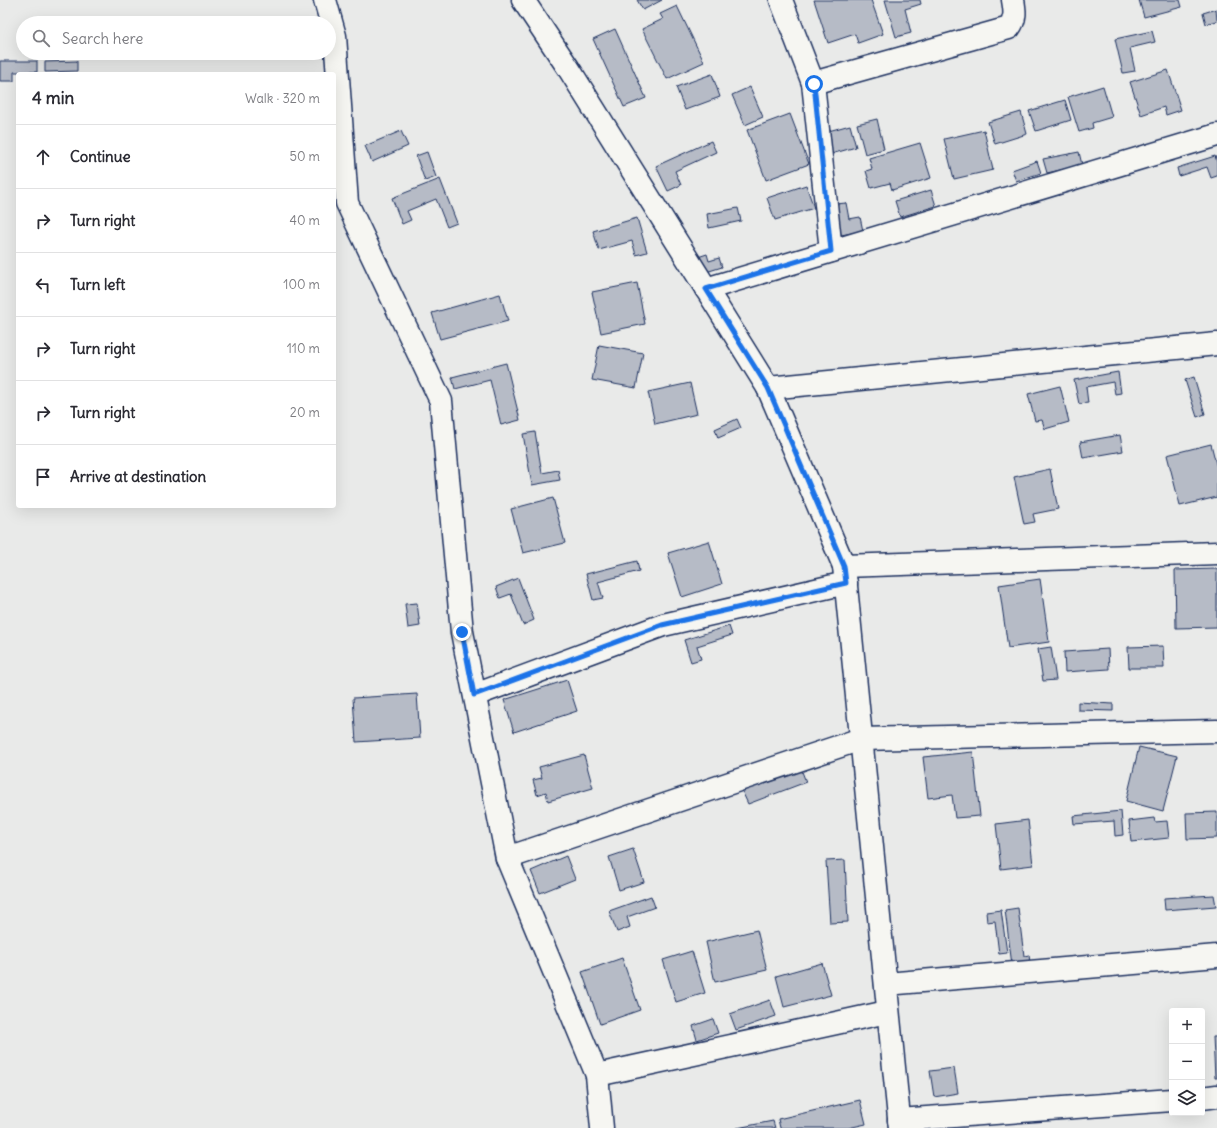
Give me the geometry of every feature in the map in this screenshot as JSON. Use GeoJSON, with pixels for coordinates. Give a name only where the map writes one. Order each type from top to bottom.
{"type":"FeatureCollection","features":[{"type":"Feature","properties":{"kind":"street"},"geometry":{"type":"LineString","coordinates":[[326,0],[330,16]]}},
{"type":"Feature","properties":{"kind":"street"},"geometry":{"type":"LineString","coordinates":[[523,0],[569,69],[768,388],[845,575],[899,1124],[1169,1100]]}},
{"type":"Feature","properties":{"kind":"street"},"geometry":{"type":"LineString","coordinates":[[781,0],[814,84],[831,251]]}},
{"type":"Feature","properties":{"kind":"street"},"geometry":{"type":"LineString","coordinates":[[814,84],[1009,28],[1014,22],[1016,12],[1013,0]]}},
{"type":"Feature","properties":{"kind":"street"},"geometry":{"type":"LineString","coordinates":[[336,51],[346,203],[441,401],[462,632],[507,858],[597,1075],[602,1128]]}},
{"type":"Feature","properties":{"kind":"street"},"geometry":{"type":"LineString","coordinates":[[706,289],[1217,135]]}},
{"type":"Feature","properties":{"kind":"street"},"geometry":{"type":"LineString","coordinates":[[768,388],[1217,344]]}},
{"type":"Feature","properties":{"kind":"street"},"geometry":{"type":"LineString","coordinates":[[474,695],[662,625],[845,575],[1217,553]]}},
{"type":"Feature","properties":{"kind":"street"},"geometry":{"type":"LineString","coordinates":[[507,858],[861,739],[1217,731]]}},
{"type":"Feature","properties":{"kind":"street"},"geometry":{"type":"LineString","coordinates":[[886,984],[1217,956]]}},
{"type":"Feature","properties":{"kind":"street"},"geometry":{"type":"LineString","coordinates":[[597,1075],[888,1012]]}},
{"type":"Feature","properties":{"kind":"street"},"geometry":{"type":"LineString","coordinates":[[1205,1098],[1217,1096]]}},
{"type":"Feature","properties":{"kind":"building"},"geometry":{"type":"Polygon","coordinates":[[[637,0],[662,0],[643,10],[637,0]]]}},
{"type":"Feature","properties":{"kind":"building"},"geometry":{"type":"Polygon","coordinates":[[[814,0],[871,0],[883,34],[858,43],[855,34],[828,43],[814,0]]]}},
{"type":"Feature","properties":{"kind":"building"},"geometry":{"type":"Polygon","coordinates":[[[885,0],[920,0],[921,4],[905,9],[911,33],[896,37],[885,0]]]}},
{"type":"Feature","properties":{"kind":"building"},"geometry":{"type":"Polygon","coordinates":[[[1139,0],[1180,0],[1182,7],[1144,17],[1139,0]]]}},
{"type":"Feature","properties":{"kind":"building"},"geometry":{"type":"Polygon","coordinates":[[[677,6],[704,62],[667,79],[642,29],[663,19],[660,14],[677,6]]]}},
{"type":"Feature","properties":{"kind":"building"},"geometry":{"type":"Polygon","coordinates":[[[1216,9],[1217,21],[1206,24],[1203,13],[1216,9]]]}},
{"type":"Feature","properties":{"kind":"building"},"geometry":{"type":"Polygon","coordinates":[[[615,29],[646,98],[624,107],[593,39],[615,29]]]}},
{"type":"Feature","properties":{"kind":"building"},"geometry":{"type":"Polygon","coordinates":[[[1152,31],[1155,42],[1130,48],[1135,71],[1123,73],[1115,39],[1152,31]]]}},
{"type":"Feature","properties":{"kind":"building"},"geometry":{"type":"Polygon","coordinates":[[[0,61],[37,61],[37,72],[14,72],[14,81],[0,81],[0,61]]]}},
{"type":"Feature","properties":{"kind":"building"},"geometry":{"type":"Polygon","coordinates":[[[77,61],[77,71],[45,72],[45,62],[77,61]]]}},
{"type":"Feature","properties":{"kind":"building"},"geometry":{"type":"Polygon","coordinates":[[[1168,70],[1181,110],[1166,115],[1164,107],[1141,115],[1130,82],[1168,70]]]}},
{"type":"Feature","properties":{"kind":"building"},"geometry":{"type":"Polygon","coordinates":[[[712,74],[720,97],[685,110],[676,87],[712,74]]]}},
{"type":"Feature","properties":{"kind":"building"},"geometry":{"type":"Polygon","coordinates":[[[1103,86],[1112,117],[1092,123],[1093,128],[1079,132],[1068,97],[1103,86]]]}},
{"type":"Feature","properties":{"kind":"building"},"geometry":{"type":"Polygon","coordinates":[[[750,87],[763,117],[745,125],[732,95],[750,87]]]}},
{"type":"Feature","properties":{"kind":"building"},"geometry":{"type":"Polygon","coordinates":[[[1065,100],[1071,120],[1036,131],[1029,111],[1065,100]]]}},
{"type":"Feature","properties":{"kind":"building"},"geometry":{"type":"Polygon","coordinates":[[[1021,112],[1027,134],[995,144],[988,122],[1021,112]]]}},
{"type":"Feature","properties":{"kind":"building"},"geometry":{"type":"Polygon","coordinates":[[[790,114],[809,164],[766,180],[747,130],[790,114]]]}},
{"type":"Feature","properties":{"kind":"building"},"geometry":{"type":"Polygon","coordinates":[[[877,119],[884,149],[865,154],[857,124],[877,119]]]}},
{"type":"Feature","properties":{"kind":"building"},"geometry":{"type":"Polygon","coordinates":[[[850,125],[856,147],[831,154],[825,132],[850,125]]]}},
{"type":"Feature","properties":{"kind":"building"},"geometry":{"type":"Polygon","coordinates":[[[984,130],[993,170],[954,179],[944,139],[984,130]]]}},
{"type":"Feature","properties":{"kind":"building"},"geometry":{"type":"Polygon","coordinates":[[[401,131],[408,146],[372,162],[365,146],[401,131]]]}},
{"type":"Feature","properties":{"kind":"building"},"geometry":{"type":"Polygon","coordinates":[[[711,141],[716,152],[675,171],[681,185],[668,191],[656,166],[711,141]]]}},
{"type":"Feature","properties":{"kind":"building"},"geometry":{"type":"Polygon","coordinates":[[[920,143],[931,178],[892,190],[890,183],[871,188],[866,171],[872,169],[869,158],[920,143]]]}},
{"type":"Feature","properties":{"kind":"building"},"geometry":{"type":"Polygon","coordinates":[[[427,152],[436,177],[425,181],[416,156],[427,152]]]}},
{"type":"Feature","properties":{"kind":"building"},"geometry":{"type":"Polygon","coordinates":[[[1079,152],[1082,165],[1047,173],[1043,159],[1079,152]]]}},
{"type":"Feature","properties":{"kind":"building"},"geometry":{"type":"Polygon","coordinates":[[[1215,156],[1217,162],[1217,176],[1211,178],[1207,167],[1179,176],[1177,168],[1215,156]]]}},
{"type":"Feature","properties":{"kind":"building"},"geometry":{"type":"Polygon","coordinates":[[[1037,161],[1041,173],[1016,181],[1012,170],[1037,161]]]}},
{"type":"Feature","properties":{"kind":"building"},"geometry":{"type":"Polygon","coordinates":[[[440,179],[457,223],[447,227],[436,199],[407,211],[411,220],[402,224],[392,198],[440,179]]]}},
{"type":"Feature","properties":{"kind":"building"},"geometry":{"type":"Polygon","coordinates":[[[806,185],[814,208],[775,220],[767,198],[806,185]]]}},
{"type":"Feature","properties":{"kind":"building"},"geometry":{"type":"Polygon","coordinates":[[[931,190],[936,206],[900,217],[895,201],[931,190]]]}},
{"type":"Feature","properties":{"kind":"building"},"geometry":{"type":"Polygon","coordinates":[[[846,203],[849,219],[860,217],[863,231],[841,235],[836,204],[846,203]]]}},
{"type":"Feature","properties":{"kind":"building"},"geometry":{"type":"Polygon","coordinates":[[[738,208],[741,221],[709,228],[707,214],[738,208]]]}},
{"type":"Feature","properties":{"kind":"building"},"geometry":{"type":"Polygon","coordinates":[[[637,218],[647,252],[636,255],[632,241],[599,250],[593,231],[637,218]]]}},
{"type":"Feature","properties":{"kind":"building"},"geometry":{"type":"Polygon","coordinates":[[[707,254],[709,261],[719,258],[722,267],[703,273],[698,257],[707,254]]]}},
{"type":"Feature","properties":{"kind":"building"},"geometry":{"type":"Polygon","coordinates":[[[637,283],[645,324],[601,333],[592,292],[637,283]]]}},
{"type":"Feature","properties":{"kind":"building"},"geometry":{"type":"Polygon","coordinates":[[[500,294],[508,321],[440,339],[432,313],[500,294]]]}},
{"type":"Feature","properties":{"kind":"building"},"geometry":{"type":"Polygon","coordinates":[[[599,345],[643,353],[636,388],[592,380],[599,345]]]}},
{"type":"Feature","properties":{"kind":"building"},"geometry":{"type":"Polygon","coordinates":[[[506,363],[520,420],[501,425],[490,380],[455,389],[452,377],[506,363]]]}},
{"type":"Feature","properties":{"kind":"building"},"geometry":{"type":"Polygon","coordinates":[[[1118,372],[1121,393],[1115,394],[1113,382],[1086,387],[1088,403],[1079,404],[1074,380],[1118,372]]]}},
{"type":"Feature","properties":{"kind":"building"},"geometry":{"type":"Polygon","coordinates":[[[1194,377],[1205,414],[1197,417],[1185,380],[1194,377]]]}},
{"type":"Feature","properties":{"kind":"building"},"geometry":{"type":"Polygon","coordinates":[[[690,383],[697,414],[655,424],[648,392],[690,383]]]}},
{"type":"Feature","properties":{"kind":"building"},"geometry":{"type":"Polygon","coordinates":[[[1060,386],[1069,422],[1045,429],[1042,420],[1035,421],[1028,394],[1060,386]]]}},
{"type":"Feature","properties":{"kind":"building"},"geometry":{"type":"Polygon","coordinates":[[[737,419],[741,428],[718,438],[715,429],[737,419]]]}},
{"type":"Feature","properties":{"kind":"building"},"geometry":{"type":"Polygon","coordinates":[[[535,432],[542,473],[558,470],[560,480],[532,485],[523,434],[535,432]]]}},
{"type":"Feature","properties":{"kind":"building"},"geometry":{"type":"Polygon","coordinates":[[[1120,435],[1123,451],[1083,458],[1080,442],[1120,435]]]}},
{"type":"Feature","properties":{"kind":"building"},"geometry":{"type":"Polygon","coordinates":[[[1211,444],[1217,468],[1217,497],[1180,506],[1167,455],[1211,444]]]}},
{"type":"Feature","properties":{"kind":"building"},"geometry":{"type":"Polygon","coordinates":[[[1050,469],[1058,509],[1033,514],[1035,522],[1024,524],[1014,477],[1050,469]]]}},
{"type":"Feature","properties":{"kind":"building"},"geometry":{"type":"Polygon","coordinates":[[[553,498],[565,543],[523,553],[511,509],[553,498]]]}},
{"type":"Feature","properties":{"kind":"building"},"geometry":{"type":"Polygon","coordinates":[[[709,541],[722,584],[682,597],[668,553],[709,541]]]}},
{"type":"Feature","properties":{"kind":"building"},"geometry":{"type":"Polygon","coordinates":[[[637,561],[639,571],[598,582],[603,598],[593,600],[586,574],[637,561]]]}},
{"type":"Feature","properties":{"kind":"building"},"geometry":{"type":"Polygon","coordinates":[[[1217,569],[1217,627],[1176,628],[1175,570],[1217,569]]]}},
{"type":"Feature","properties":{"kind":"building"},"geometry":{"type":"Polygon","coordinates":[[[518,578],[534,620],[523,625],[511,594],[500,598],[496,587],[518,578]]]}},
{"type":"Feature","properties":{"kind":"building"},"geometry":{"type":"Polygon","coordinates":[[[1040,579],[1049,642],[1008,648],[999,585],[1040,579]]]}},
{"type":"Feature","properties":{"kind":"building"},"geometry":{"type":"Polygon","coordinates":[[[417,603],[420,626],[408,628],[405,604],[417,603]]]}},
{"type":"Feature","properties":{"kind":"building"},"geometry":{"type":"Polygon","coordinates":[[[729,626],[732,635],[697,646],[701,659],[691,662],[684,640],[729,626]]]}},
{"type":"Feature","properties":{"kind":"building"},"geometry":{"type":"Polygon","coordinates":[[[1163,646],[1164,668],[1129,668],[1128,647],[1163,646]]]}},
{"type":"Feature","properties":{"kind":"building"},"geometry":{"type":"Polygon","coordinates":[[[1051,647],[1056,680],[1043,681],[1038,649],[1051,647]]]}},
{"type":"Feature","properties":{"kind":"building"},"geometry":{"type":"Polygon","coordinates":[[[1108,649],[1109,669],[1065,672],[1064,652],[1108,649]]]}},
{"type":"Feature","properties":{"kind":"building"},"geometry":{"type":"Polygon","coordinates":[[[567,680],[577,711],[514,732],[504,700],[567,680]]]}},
{"type":"Feature","properties":{"kind":"building"},"geometry":{"type":"Polygon","coordinates":[[[417,694],[420,738],[356,742],[353,698],[417,694]]]}},
{"type":"Feature","properties":{"kind":"building"},"geometry":{"type":"Polygon","coordinates":[[[1078,702],[1113,704],[1113,711],[1078,710],[1078,702]]]}},
{"type":"Feature","properties":{"kind":"building"},"geometry":{"type":"Polygon","coordinates":[[[1139,747],[1177,756],[1163,811],[1126,801],[1139,747]]]}},
{"type":"Feature","properties":{"kind":"building"},"geometry":{"type":"Polygon","coordinates":[[[973,752],[980,816],[955,818],[952,795],[928,798],[923,757],[973,752]]]}},
{"type":"Feature","properties":{"kind":"building"},"geometry":{"type":"Polygon","coordinates":[[[584,755],[593,788],[548,801],[546,792],[537,795],[533,780],[542,778],[539,767],[584,755]]]}},
{"type":"Feature","properties":{"kind":"building"},"geometry":{"type":"Polygon","coordinates":[[[801,769],[806,782],[748,804],[742,791],[801,769]]]}},
{"type":"Feature","properties":{"kind":"building"},"geometry":{"type":"Polygon","coordinates":[[[1121,811],[1123,835],[1115,836],[1114,821],[1074,824],[1073,816],[1121,811]]]}},
{"type":"Feature","properties":{"kind":"building"},"geometry":{"type":"Polygon","coordinates":[[[1217,812],[1217,838],[1187,839],[1186,813],[1217,812]]]}},
{"type":"Feature","properties":{"kind":"building"},"geometry":{"type":"Polygon","coordinates":[[[1154,818],[1155,822],[1167,821],[1169,838],[1131,842],[1129,821],[1154,818]]]}},
{"type":"Feature","properties":{"kind":"building"},"geometry":{"type":"Polygon","coordinates":[[[1028,820],[1033,865],[1001,869],[996,824],[1028,820]]]}},
{"type":"Feature","properties":{"kind":"building"},"geometry":{"type":"Polygon","coordinates":[[[633,849],[644,882],[619,890],[609,857],[633,849]]]}},
{"type":"Feature","properties":{"kind":"building"},"geometry":{"type":"Polygon","coordinates":[[[566,856],[575,879],[540,893],[531,871],[566,856]]]}},
{"type":"Feature","properties":{"kind":"building"},"geometry":{"type":"Polygon","coordinates":[[[845,860],[848,922],[830,923],[826,861],[845,860]]]}},
{"type":"Feature","properties":{"kind":"building"},"geometry":{"type":"Polygon","coordinates":[[[1214,895],[1216,906],[1165,910],[1164,898],[1214,895]]]}},
{"type":"Feature","properties":{"kind":"building"},"geometry":{"type":"Polygon","coordinates":[[[651,896],[655,907],[627,917],[630,927],[617,932],[609,911],[651,896]]]}},
{"type":"Feature","properties":{"kind":"building"},"geometry":{"type":"Polygon","coordinates":[[[1018,908],[1024,956],[1029,955],[1030,963],[1012,965],[1005,910],[1018,908]]]}},
{"type":"Feature","properties":{"kind":"building"},"geometry":{"type":"Polygon","coordinates":[[[1001,910],[1007,953],[999,954],[995,921],[987,922],[986,912],[1001,910]]]}},
{"type":"Feature","properties":{"kind":"building"},"geometry":{"type":"Polygon","coordinates":[[[757,930],[767,970],[715,982],[706,942],[757,930]]]}},
{"type":"Feature","properties":{"kind":"building"},"geometry":{"type":"Polygon","coordinates":[[[692,951],[705,993],[676,1002],[663,960],[692,951]]]}},
{"type":"Feature","properties":{"kind":"building"},"geometry":{"type":"Polygon","coordinates":[[[622,958],[640,1010],[600,1024],[582,972],[622,958]]]}},
{"type":"Feature","properties":{"kind":"building"},"geometry":{"type":"Polygon","coordinates":[[[822,963],[831,995],[784,1007],[776,976],[822,963]]]}},
{"type":"Feature","properties":{"kind":"building"},"geometry":{"type":"Polygon","coordinates":[[[770,1000],[776,1016],[736,1030],[730,1014],[770,1000]]]}},
{"type":"Feature","properties":{"kind":"building"},"geometry":{"type":"Polygon","coordinates":[[[713,1019],[718,1033],[697,1040],[693,1026],[713,1019]]]}},
{"type":"Feature","properties":{"kind":"building"},"geometry":{"type":"Polygon","coordinates":[[[1213,1037],[1217,1037],[1217,1078],[1215,1078],[1213,1037]]]}},
{"type":"Feature","properties":{"kind":"building"},"geometry":{"type":"Polygon","coordinates":[[[954,1068],[958,1093],[934,1097],[930,1071],[954,1068]]]}},
{"type":"Feature","properties":{"kind":"building"},"geometry":{"type":"Polygon","coordinates":[[[860,1100],[866,1124],[848,1128],[780,1128],[778,1119],[860,1100]]]}},
{"type":"Feature","properties":{"kind":"building"},"geometry":{"type":"Polygon","coordinates":[[[773,1121],[775,1128],[737,1128],[773,1121]]]}},
{"type":"Feature","properties":{"kind":"route"},"geometry":{"type":"LineString","coordinates":[[462,632],[474,695],[662,625],[846,583],[844,566],[768,388],[706,289],[831,251],[814,84]]}}]}
